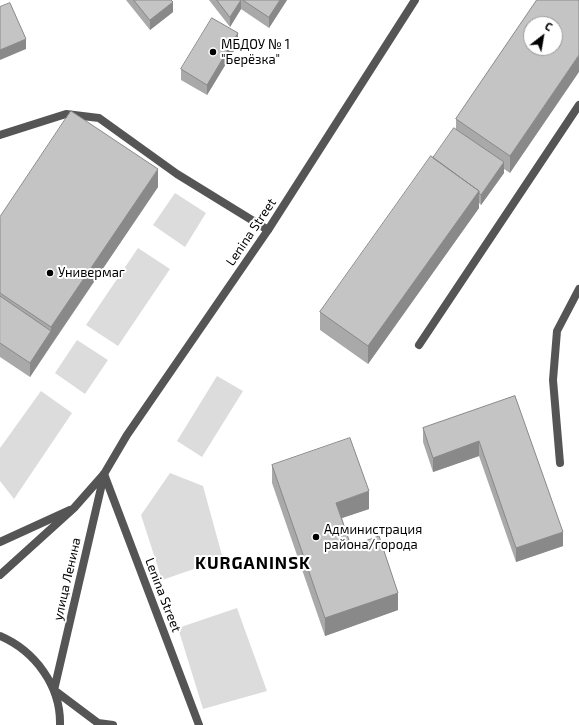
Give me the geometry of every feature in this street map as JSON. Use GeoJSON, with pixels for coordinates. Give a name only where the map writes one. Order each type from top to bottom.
{"type":"FeatureCollection","features":[{"type":"Feature","properties":{"kind":"street","name":"Lenina Street"},"geometry":{"type":"LineString","coordinates":[[74,508],[104,474],[127,435],[268,230],[415,0]]}},
{"type":"Feature","properties":{"kind":"street"},"geometry":{"type":"LineString","coordinates":[[419,345],[579,105]]}},
{"type":"Feature","properties":{"kind":"street"},"geometry":{"type":"LineString","coordinates":[[0,135],[66,114],[99,118],[177,174],[268,230]]}},
{"type":"Feature","properties":{"kind":"street"},"geometry":{"type":"LineString","coordinates":[[560,463],[553,380],[557,331],[579,288]]}},
{"type":"Feature","properties":{"kind":"street","name":"Lenina Street"},"geometry":{"type":"LineString","coordinates":[[104,474],[199,725]]}},
{"type":"Feature","properties":{"kind":"street","name":"улица Ленина"},"geometry":{"type":"LineString","coordinates":[[54,690],[104,474]]}},
{"type":"Feature","properties":{"kind":"street"},"geometry":{"type":"LineString","coordinates":[[0,542],[74,508]]}},
{"type":"Feature","properties":{"kind":"street","name":"улица Ленина"},"geometry":{"type":"LineString","coordinates":[[0,575],[74,508]]}},
{"type":"Feature","properties":{"kind":"street"},"geometry":{"type":"LineString","coordinates":[[0,636],[13,641],[38,662],[54,690],[60,716],[60,725]]}},
{"type":"Feature","properties":{"kind":"street"},"geometry":{"type":"LineString","coordinates":[[54,690],[98,723],[112,725]]}},
{"type":"Feature","properties":{"kind":"shaded area"},"geometry":{"type":"Polygon","coordinates":[[[175,193],[206,213],[185,247],[153,225],[175,193]]]}},
{"type":"Feature","properties":{"kind":"shaded area"},"geometry":{"type":"Polygon","coordinates":[[[138,248],[170,269],[118,346],[86,325],[138,248]]]}},
{"type":"Feature","properties":{"kind":"shaded area"},"geometry":{"type":"Polygon","coordinates":[[[77,340],[108,360],[85,394],[55,373],[77,340]]]}},
{"type":"Feature","properties":{"kind":"shaded area"},"geometry":{"type":"Polygon","coordinates":[[[217,376],[243,391],[202,457],[177,441],[217,376]]]}},
{"type":"Feature","properties":{"kind":"shaded area"},"geometry":{"type":"Polygon","coordinates":[[[41,391],[72,413],[14,499],[0,481],[0,448],[41,391]]]}},
{"type":"Feature","properties":{"kind":"shaded area"},"geometry":{"type":"Polygon","coordinates":[[[170,473],[203,486],[223,559],[162,580],[141,515],[170,473]]]}},
{"type":"Feature","properties":{"kind":"shaded area"},"geometry":{"type":"Polygon","coordinates":[[[237,608],[267,691],[203,709],[178,628],[237,608]]]}},
{"type":"Feature","properties":{"kind":"building"},"geometry":{"type":"Polygon","coordinates":[[[134,0],[171,0],[173,2],[150,20],[134,0]]]}},
{"type":"Feature","properties":{"kind":"building"},"geometry":{"type":"Polygon","coordinates":[[[217,0],[241,0],[230,17],[217,0]]]}},
{"type":"Feature","properties":{"kind":"building"},"geometry":{"type":"Polygon","coordinates":[[[243,0],[280,0],[269,17],[243,0]]]}},
{"type":"Feature","properties":{"kind":"building"},"geometry":{"type":"Polygon","coordinates":[[[537,0],[579,0],[579,55],[510,156],[456,119],[523,21],[523,56],[563,56],[563,16],[526,16],[537,0]]]}},
{"type":"Feature","properties":{"kind":"building"},"geometry":{"type":"Polygon","coordinates":[[[10,3],[26,39],[0,50],[0,7],[10,3]]]}},
{"type":"Feature","properties":{"kind":"building"},"geometry":{"type":"Polygon","coordinates":[[[212,18],[238,33],[207,85],[181,69],[212,18]]]}},
{"type":"Feature","properties":{"kind":"building","name":"Универмаг"},"geometry":{"type":"Polygon","coordinates":[[[71,111],[158,169],[51,327],[0,293],[0,217],[71,111]]]}},
{"type":"Feature","properties":{"kind":"building"},"geometry":{"type":"Polygon","coordinates":[[[454,128],[504,162],[481,195],[479,191],[433,158],[454,128]]]}},
{"type":"Feature","properties":{"kind":"building"},"geometry":{"type":"Polygon","coordinates":[[[431,156],[479,191],[368,346],[320,312],[431,156]]]}},
{"type":"Feature","properties":{"kind":"building"},"geometry":{"type":"Polygon","coordinates":[[[0,296],[51,331],[30,363],[0,343],[0,296]]]}},
{"type":"Feature","properties":{"kind":"building"},"geometry":{"type":"Polygon","coordinates":[[[515,396],[563,532],[516,548],[479,441],[433,458],[423,428],[515,396]]]}},
{"type":"Feature","properties":{"kind":"building","name":"Администрация района/города"},"geometry":{"type":"Polygon","coordinates":[[[350,438],[369,491],[336,503],[351,546],[379,536],[398,593],[325,618],[272,465],[350,438]]]}},
{"type":"Feature","properties":{"kind":"place","name":"МБДОУ № 1 \"Берёзка\""},"geometry":{"type":"Point","coordinates":[213,52]}},
{"type":"Feature","properties":{"kind":"place","name":"Универмаг"},"geometry":{"type":"Point","coordinates":[50,273]}},
{"type":"Feature","properties":{"kind":"place","name":"Администрация района/города"},"geometry":{"type":"Point","coordinates":[316,537]}},
{"type":"Feature","properties":{"kind":"district","name":"KURGANINSK"},"geometry":{"type":"Point","coordinates":[253,563]}}]}
